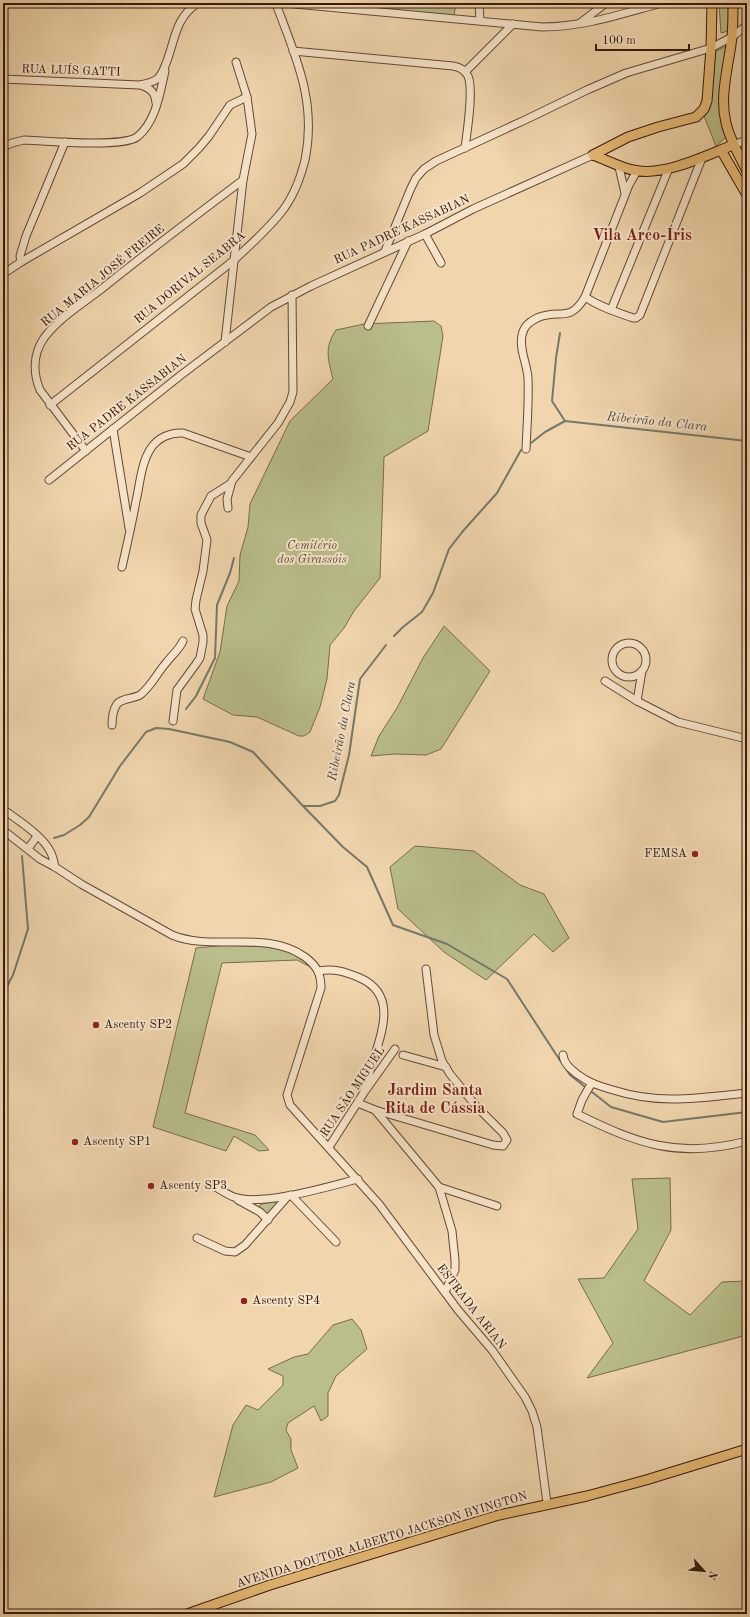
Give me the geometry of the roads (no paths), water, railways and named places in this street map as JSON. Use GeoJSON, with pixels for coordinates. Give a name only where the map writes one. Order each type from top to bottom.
{"type":"FeatureCollection","features":[{"type":"Feature","properties":{"kind":"main road","name":"RUA PADRE KASSABIAN"},"geometry":{"type":"LineString","coordinates":[[593,155],[628,138],[658,127],[696,117],[704,109],[707,101],[711,48],[712,3]]}},
{"type":"Feature","properties":{"kind":"main road"},"geometry":{"type":"LineString","coordinates":[[733,3],[732,37],[726,72],[724,112],[733,145],[747,171]]}},
{"type":"Feature","properties":{"kind":"main road"},"geometry":{"type":"LineString","coordinates":[[593,155],[619,167],[647,172],[669,168],[702,158],[733,145]]}},
{"type":"Feature","properties":{"kind":"main road"},"geometry":{"type":"LineString","coordinates":[[721,150],[747,195]]}},
{"type":"Feature","properties":{"kind":"main road","name":"AVENIDA DOUTOR ALBERTO JACKSON BYINGTON"},"geometry":{"type":"LineString","coordinates":[[187,1614],[270,1585],[499,1515],[587,1496],[646,1480],[747,1449]]}},
{"type":"Feature","properties":{"kind":"street","name":"RUA LUÍS GATTI"},"geometry":{"type":"LineString","coordinates":[[3,79],[139,85],[149,83],[160,76],[167,61],[175,32],[180,21],[186,12],[198,3]]}},
{"type":"Feature","properties":{"kind":"street"},"geometry":{"type":"LineString","coordinates":[[278,3],[542,27],[565,27],[596,21],[662,3]]}},
{"type":"Feature","properties":{"kind":"street","name":"RUA DORIVAL SEABRA"},"geometry":{"type":"LineString","coordinates":[[50,405],[233,261],[258,238],[280,214],[293,194],[302,171],[308,146],[309,123],[307,99],[278,3]]}},
{"type":"Feature","properties":{"kind":"street"},"geometry":{"type":"LineString","coordinates":[[479,3],[480,21]]}},
{"type":"Feature","properties":{"kind":"street"},"geometry":{"type":"LineString","coordinates":[[578,24],[606,3]]}},
{"type":"Feature","properties":{"kind":"street"},"geometry":{"type":"LineString","coordinates":[[466,72],[513,24]]}},
{"type":"Feature","properties":{"kind":"street"},"geometry":{"type":"LineString","coordinates":[[386,251],[416,178],[430,165],[586,90],[626,73],[711,48],[732,37],[747,25]]}},
{"type":"Feature","properties":{"kind":"street"},"geometry":{"type":"LineString","coordinates":[[293,51],[458,67],[466,72],[469,80],[470,102],[465,148]]}},
{"type":"Feature","properties":{"kind":"street"},"geometry":{"type":"LineString","coordinates":[[3,147],[24,140],[106,144],[132,140],[138,136],[147,125],[156,108],[167,61]]}},
{"type":"Feature","properties":{"kind":"street"},"geometry":{"type":"LineString","coordinates":[[225,342],[243,180],[250,152],[252,134],[247,96],[236,62]]}},
{"type":"Feature","properties":{"kind":"street"},"geometry":{"type":"LineString","coordinates":[[139,85],[153,91],[156,108]]}},
{"type":"Feature","properties":{"kind":"street"},"geometry":{"type":"LineString","coordinates":[[3,274],[140,193],[183,164],[204,142],[230,105],[247,96]]}},
{"type":"Feature","properties":{"kind":"street"},"geometry":{"type":"LineString","coordinates":[[733,145],[747,140]]}},
{"type":"Feature","properties":{"kind":"street"},"geometry":{"type":"LineString","coordinates":[[21,262],[20,256],[22,248],[65,142]]}},
{"type":"Feature","properties":{"kind":"street","name":"RUA PADRE KASSABIAN"},"geometry":{"type":"LineString","coordinates":[[49,480],[271,307],[292,295],[593,155]]}},
{"type":"Feature","properties":{"kind":"street"},"geometry":{"type":"LineString","coordinates":[[585,297],[611,310],[633,318],[640,315],[702,158]]}},
{"type":"Feature","properties":{"kind":"street"},"geometry":{"type":"LineString","coordinates":[[619,167],[625,193]]}},
{"type":"Feature","properties":{"kind":"street"},"geometry":{"type":"LineString","coordinates":[[611,310],[669,168]]}},
{"type":"Feature","properties":{"kind":"street"},"geometry":{"type":"LineString","coordinates":[[526,449],[528,379],[521,350],[521,336],[524,328],[529,322],[539,317],[575,311],[585,297],[625,193],[637,171]]}},
{"type":"Feature","properties":{"kind":"street","name":"RUA MARIA JOSÉ FREIRE"},"geometry":{"type":"LineString","coordinates":[[86,451],[40,390],[34,372],[38,349],[43,339],[51,330],[110,281],[243,180]]}},
{"type":"Feature","properties":{"kind":"street"},"geometry":{"type":"LineString","coordinates":[[425,234],[440,263]]}},
{"type":"Feature","properties":{"kind":"street"},"geometry":{"type":"LineString","coordinates":[[368,326],[408,241]]}},
{"type":"Feature","properties":{"kind":"street"},"geometry":{"type":"LineString","coordinates":[[172,721],[177,690],[200,658],[203,642],[203,635],[195,609],[207,547],[207,538],[201,523],[201,515],[211,496],[230,484],[286,411],[294,392],[292,295]]}},
{"type":"Feature","properties":{"kind":"street"},"geometry":{"type":"LineString","coordinates":[[113,429],[130,532]]}},
{"type":"Feature","properties":{"kind":"street"},"geometry":{"type":"LineString","coordinates":[[122,567],[147,456],[157,442],[167,435],[175,432],[183,433],[251,457]]}},
{"type":"Feature","properties":{"kind":"street"},"geometry":{"type":"LineString","coordinates":[[228,508],[226,499],[230,484]]}},
{"type":"Feature","properties":{"kind":"street"},"geometry":{"type":"LineString","coordinates":[[112,725],[113,713],[117,704],[123,700],[134,698],[144,692],[166,662],[179,649],[183,641]]}},
{"type":"Feature","properties":{"kind":"street"},"geometry":{"type":"LineString","coordinates":[[636,701],[642,671],[646,660],[643,650],[635,644],[625,643],[616,649],[612,659],[616,670],[620,674],[632,676],[642,671]]}},
{"type":"Feature","properties":{"kind":"street"},"geometry":{"type":"LineString","coordinates":[[604,681],[636,701],[678,722],[747,738]]}},
{"type":"Feature","properties":{"kind":"street"},"geometry":{"type":"LineString","coordinates":[[3,809],[37,836],[50,852],[55,867]]}},
{"type":"Feature","properties":{"kind":"street"},"geometry":{"type":"LineString","coordinates":[[3,830],[40,859],[163,931],[180,939],[267,944],[289,948],[307,959],[319,971],[329,969],[340,970],[364,980],[373,986],[379,994],[385,1015],[383,1027],[363,1094]]}},
{"type":"Feature","properties":{"kind":"street"},"geometry":{"type":"LineString","coordinates":[[28,849],[37,836]]}},
{"type":"Feature","properties":{"kind":"street"},"geometry":{"type":"LineString","coordinates":[[358,1103],[375,1110],[493,1145],[503,1146],[506,1143],[506,1137],[476,1106],[446,1067],[439,1055],[434,1035],[426,969]]}},
{"type":"Feature","properties":{"kind":"street","name":"ESTRADA ARIAN"},"geometry":{"type":"LineString","coordinates":[[319,971],[321,988],[289,1090],[288,1100],[293,1109],[358,1179],[398,1227],[444,1292],[508,1372],[525,1397],[532,1411],[537,1427],[547,1504]]}},
{"type":"Feature","properties":{"kind":"street","name":"RUA SÃO MIGUEL"},"geometry":{"type":"LineString","coordinates":[[329,1147],[363,1094],[395,1049]]}},
{"type":"Feature","properties":{"kind":"street"},"geometry":{"type":"LineString","coordinates":[[403,1054],[446,1067]]}},
{"type":"Feature","properties":{"kind":"street"},"geometry":{"type":"LineString","coordinates":[[563,1055],[564,1061],[570,1068],[591,1084],[625,1094],[663,1100],[747,1093]]}},
{"type":"Feature","properties":{"kind":"street"},"geometry":{"type":"LineString","coordinates":[[591,1084],[582,1100],[577,1114],[633,1139],[668,1148],[696,1149],[715,1148],[747,1141]]}},
{"type":"Feature","properties":{"kind":"street"},"geometry":{"type":"LineString","coordinates":[[375,1110],[439,1188],[452,1231],[455,1254],[455,1270],[444,1292]]}},
{"type":"Feature","properties":{"kind":"street"},"geometry":{"type":"LineString","coordinates":[[235,1198],[257,1199],[290,1196],[358,1179]]}},
{"type":"Feature","properties":{"kind":"street"},"geometry":{"type":"LineString","coordinates":[[210,1184],[260,1212],[268,1220]]}},
{"type":"Feature","properties":{"kind":"street"},"geometry":{"type":"LineString","coordinates":[[439,1188],[496,1206]]}},
{"type":"Feature","properties":{"kind":"street"},"geometry":{"type":"LineString","coordinates":[[197,1238],[225,1252],[235,1252],[244,1245],[290,1196]]}},
{"type":"Feature","properties":{"kind":"street"},"geometry":{"type":"LineString","coordinates":[[290,1196],[336,1242]]}},
{"type":"Feature","properties":{"kind":"waterway"},"geometry":{"type":"LineString","coordinates":[[513,4],[531,3]]}},
{"type":"Feature","properties":{"kind":"waterway","name":"Ribeirão da Clara"},"geometry":{"type":"LineString","coordinates":[[531,443],[545,432],[565,421],[552,401],[560,333]]}},
{"type":"Feature","properties":{"kind":"waterway","name":"Ribeirão da Clara"},"geometry":{"type":"LineString","coordinates":[[565,421],[747,441]]}},
{"type":"Feature","properties":{"kind":"waterway","name":"Ribeirão da Clara"},"geometry":{"type":"LineString","coordinates":[[394,636],[422,612],[433,593],[449,549],[497,493],[521,450]]}},
{"type":"Feature","properties":{"kind":"waterway"},"geometry":{"type":"LineString","coordinates":[[186,709],[196,696],[215,658],[217,605],[230,573],[234,558]]}},
{"type":"Feature","properties":{"kind":"waterway","name":"Ribeirão da Clara"},"geometry":{"type":"LineString","coordinates":[[54,838],[64,835],[80,825],[89,817],[120,766],[146,732],[156,728],[169,729],[230,742],[253,752],[303,806],[320,806],[335,801],[339,795],[349,755],[360,679],[386,645]]}},
{"type":"Feature","properties":{"kind":"waterway"},"geometry":{"type":"LineString","coordinates":[[303,806],[343,847],[367,867],[393,925],[447,944],[507,979],[561,1062]]}},
{"type":"Feature","properties":{"kind":"waterway"},"geometry":{"type":"LineString","coordinates":[[3,994],[13,975],[28,929],[22,856]]}},
{"type":"Feature","properties":{"kind":"waterway"},"geometry":{"type":"LineString","coordinates":[[566,1069],[570,1075],[584,1086]]}},
{"type":"Feature","properties":{"kind":"waterway"},"geometry":{"type":"LineString","coordinates":[[592,1092],[611,1107],[663,1122],[747,1112]]}},
{"type":"Feature","properties":{"kind":"place","name":"FEMSA"},"geometry":{"type":"Point","coordinates":[695,854]}},
{"type":"Feature","properties":{"kind":"place","name":"Ascenty SP2"},"geometry":{"type":"Point","coordinates":[96,1025]}},
{"type":"Feature","properties":{"kind":"place","name":"Ascenty SP1"},"geometry":{"type":"Point","coordinates":[75,1142]}},
{"type":"Feature","properties":{"kind":"place","name":"Ascenty SP3"},"geometry":{"type":"Point","coordinates":[151,1186]}},
{"type":"Feature","properties":{"kind":"place","name":"Ascenty SP4"},"geometry":{"type":"Point","coordinates":[244,1301]}},
{"type":"Feature","properties":{"kind":"district","name":"Vila Arco-Íris"},"geometry":{"type":"Point","coordinates":[642,236]}},
{"type":"Feature","properties":{"kind":"district","name":"Jardim Santa Rita de Cássia"},"geometry":{"type":"Point","coordinates":[435,1100]}},
{"type":"Feature","properties":{"kind":"park label","name":"Cemitério dos Girassóis"},"geometry":{"type":"Point","coordinates":[312,553]}}]}
